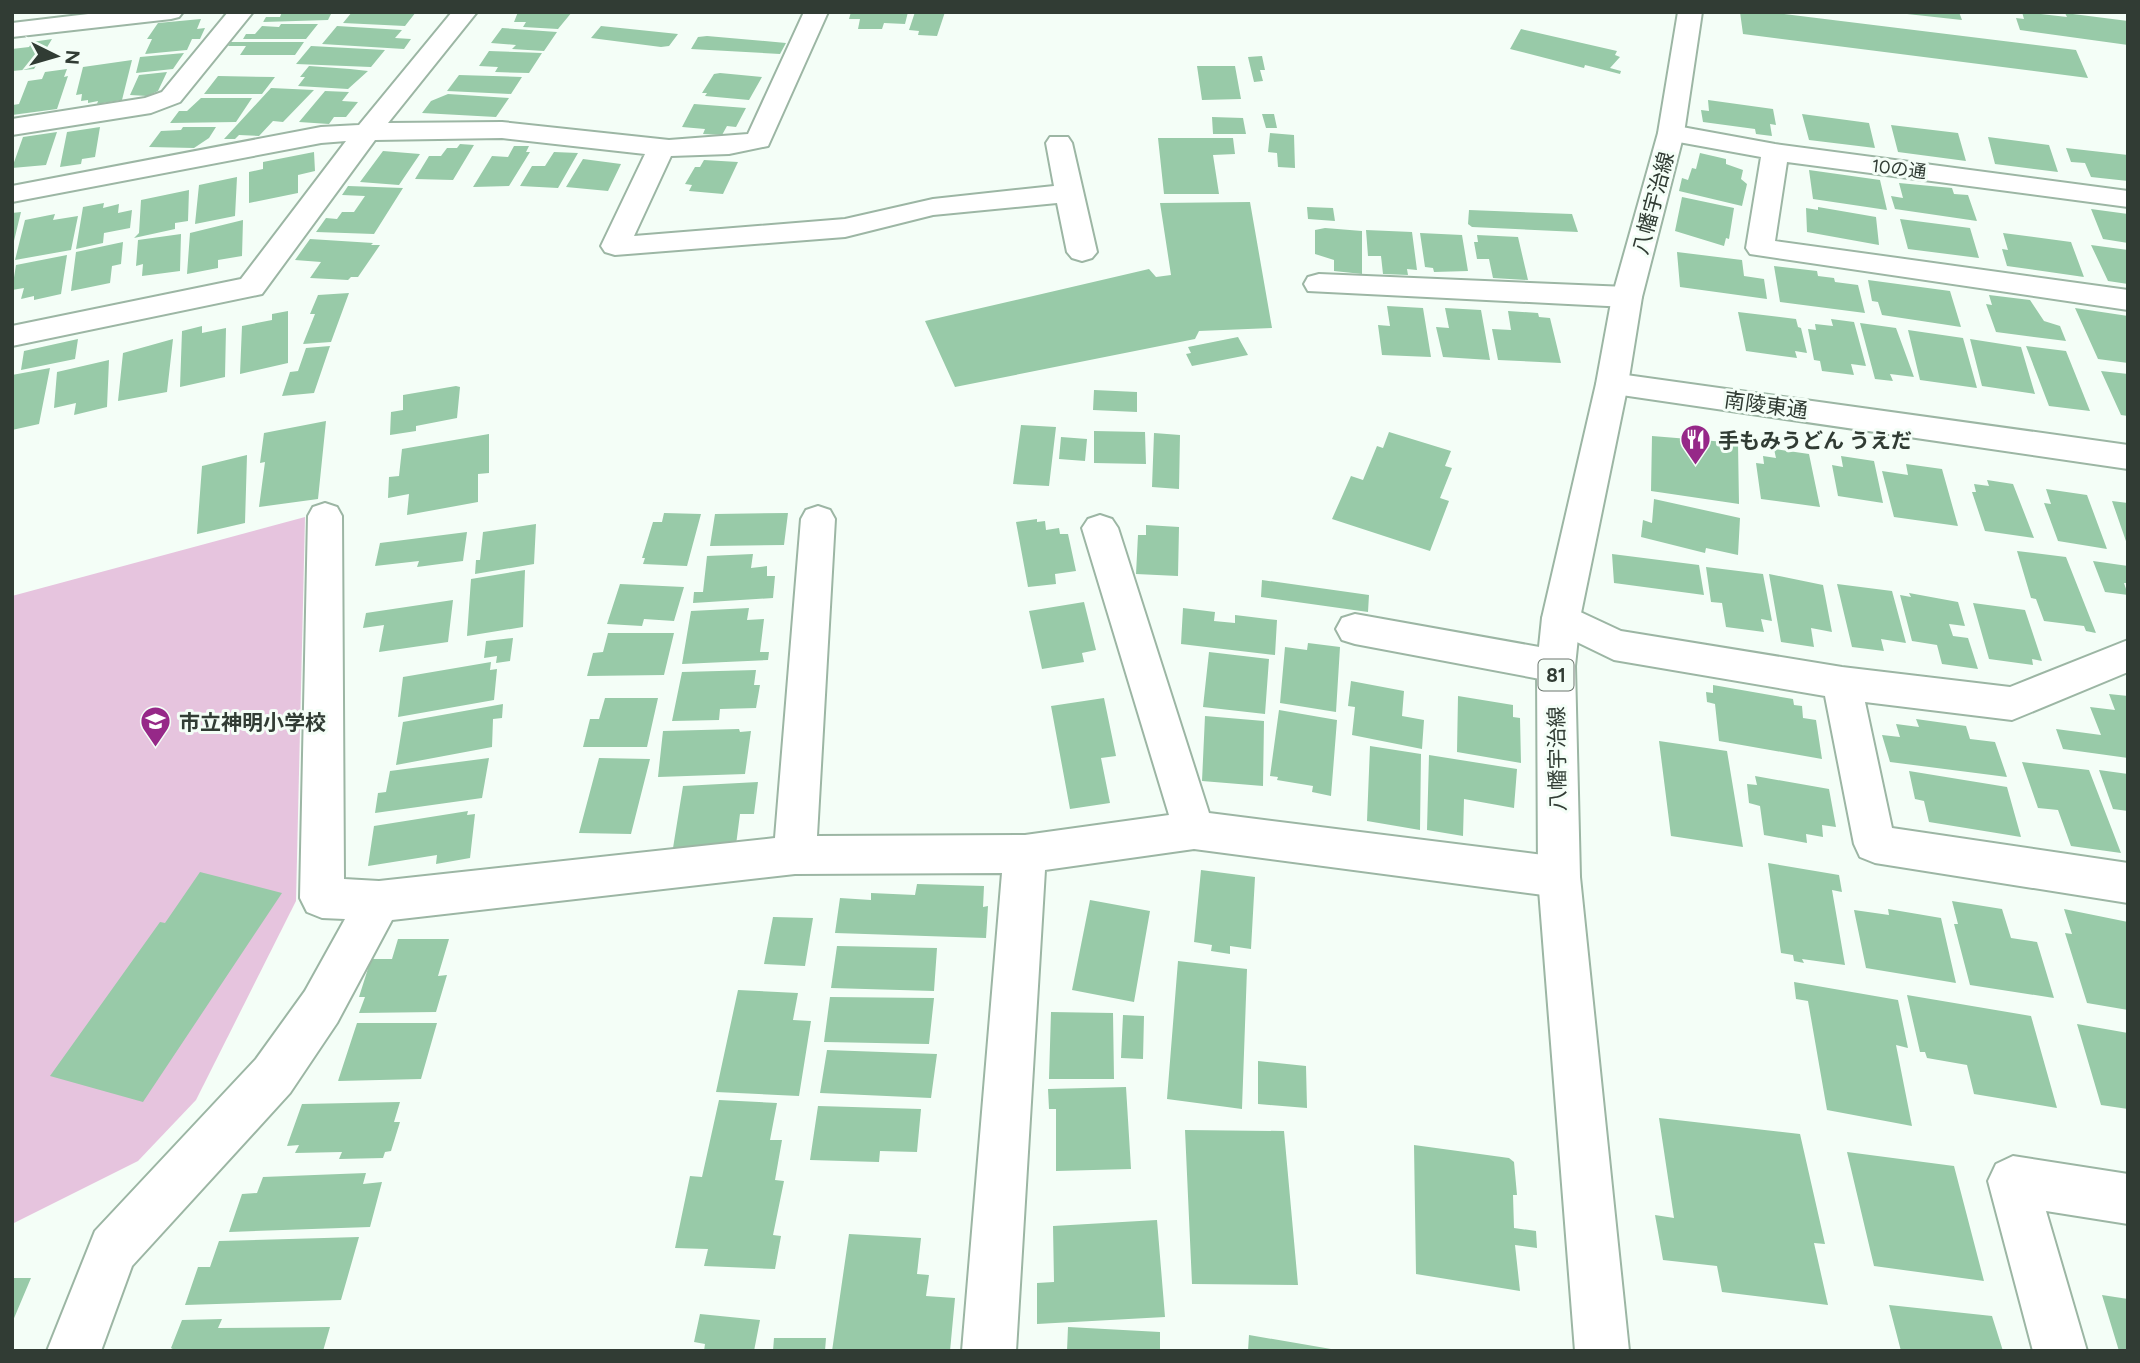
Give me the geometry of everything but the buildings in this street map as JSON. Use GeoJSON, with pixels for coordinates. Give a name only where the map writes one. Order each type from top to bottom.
{"type":"FeatureCollection","features":[{"type":"Feature","properties":{"kind":"street"},"geometry":{"type":"LineString","coordinates":[[12,30],[171,12]]}},
{"type":"Feature","properties":{"kind":"street"},"geometry":{"type":"LineString","coordinates":[[12,127],[151,105],[171,96],[240,12]]}},
{"type":"Feature","properties":{"kind":"street"},"geometry":{"type":"LineString","coordinates":[[12,337],[251,287],[367,132],[465,12]]}},
{"type":"Feature","properties":{"kind":"street"},"geometry":{"type":"LineString","coordinates":[[12,194],[321,135],[367,132],[499,130],[662,146],[730,148],[759,140],[816,12]]}},
{"type":"Feature","properties":{"kind":"street","name":"八幡宇治線"},"geometry":{"type":"LineString","coordinates":[[1602,1351],[1559,877],[1556,666],[1561,618],[1612,384],[1627,298],[1671,133],[1690,12]]}},
{"type":"Feature","properties":{"kind":"street","name":"10の通"},"geometry":{"type":"LineString","coordinates":[[1671,133],[1775,152],[2128,198]]}},
{"type":"Feature","properties":{"kind":"street"},"geometry":{"type":"LineString","coordinates":[[1059,143],[1082,253]]}},
{"type":"Feature","properties":{"kind":"street"},"geometry":{"type":"LineString","coordinates":[[662,146],[615,246],[845,228],[933,207],[1069,193]]}},
{"type":"Feature","properties":{"kind":"street"},"geometry":{"type":"LineString","coordinates":[[1775,152],[1760,248],[2128,300]]}},
{"type":"Feature","properties":{"kind":"street"},"geometry":{"type":"LineString","coordinates":[[1319,284],[1627,298]]}},
{"type":"Feature","properties":{"kind":"street","name":"南陵東通"},"geometry":{"type":"LineString","coordinates":[[1612,384],[2128,457]]}},
{"type":"Feature","properties":{"kind":"street"},"geometry":{"type":"LineString","coordinates":[[325,516],[322,898],[379,901],[795,855],[1025,854],[1194,830],[1559,877]]}},
{"type":"Feature","properties":{"kind":"street"},"geometry":{"type":"LineString","coordinates":[[795,855],[818,519]]}},
{"type":"Feature","properties":{"kind":"street"},"geometry":{"type":"LineString","coordinates":[[1100,528],[1194,830]]}},
{"type":"Feature","properties":{"kind":"street"},"geometry":{"type":"LineString","coordinates":[[1561,618],[1614,645],[1842,683],[2012,704],[2128,655]]}},
{"type":"Feature","properties":{"kind":"street"},"geometry":{"type":"LineString","coordinates":[[1355,629],[1556,666]]}},
{"type":"Feature","properties":{"kind":"street"},"geometry":{"type":"LineString","coordinates":[[1842,683],[1875,845],[2128,883]]}},
{"type":"Feature","properties":{"kind":"street"},"geometry":{"type":"LineString","coordinates":[[989,1351],[1025,854]]}},
{"type":"Feature","properties":{"kind":"street"},"geometry":{"type":"LineString","coordinates":[[74,1351],[113,1249],[273,1076],[321,1007],[379,901]]}},
{"type":"Feature","properties":{"kind":"street"},"geometry":{"type":"LineString","coordinates":[[2060,1351],[2013,1181],[2128,1199]]}},
{"type":"Feature","properties":{"kind":"shaded area","name":"市立神明小学校"},"geometry":{"type":"Polygon","coordinates":[[[305,517],[296,901],[196,1100],[138,1161],[12,1224],[12,596],[305,517]]]}},
{"type":"Feature","properties":{"kind":"place","name":"手もみうどん うえだ"},"geometry":{"type":"Point","coordinates":[1695,467]}},
{"type":"Feature","properties":{"kind":"place","name":"市立神明小学校"},"geometry":{"type":"Point","coordinates":[156,749]}}]}
